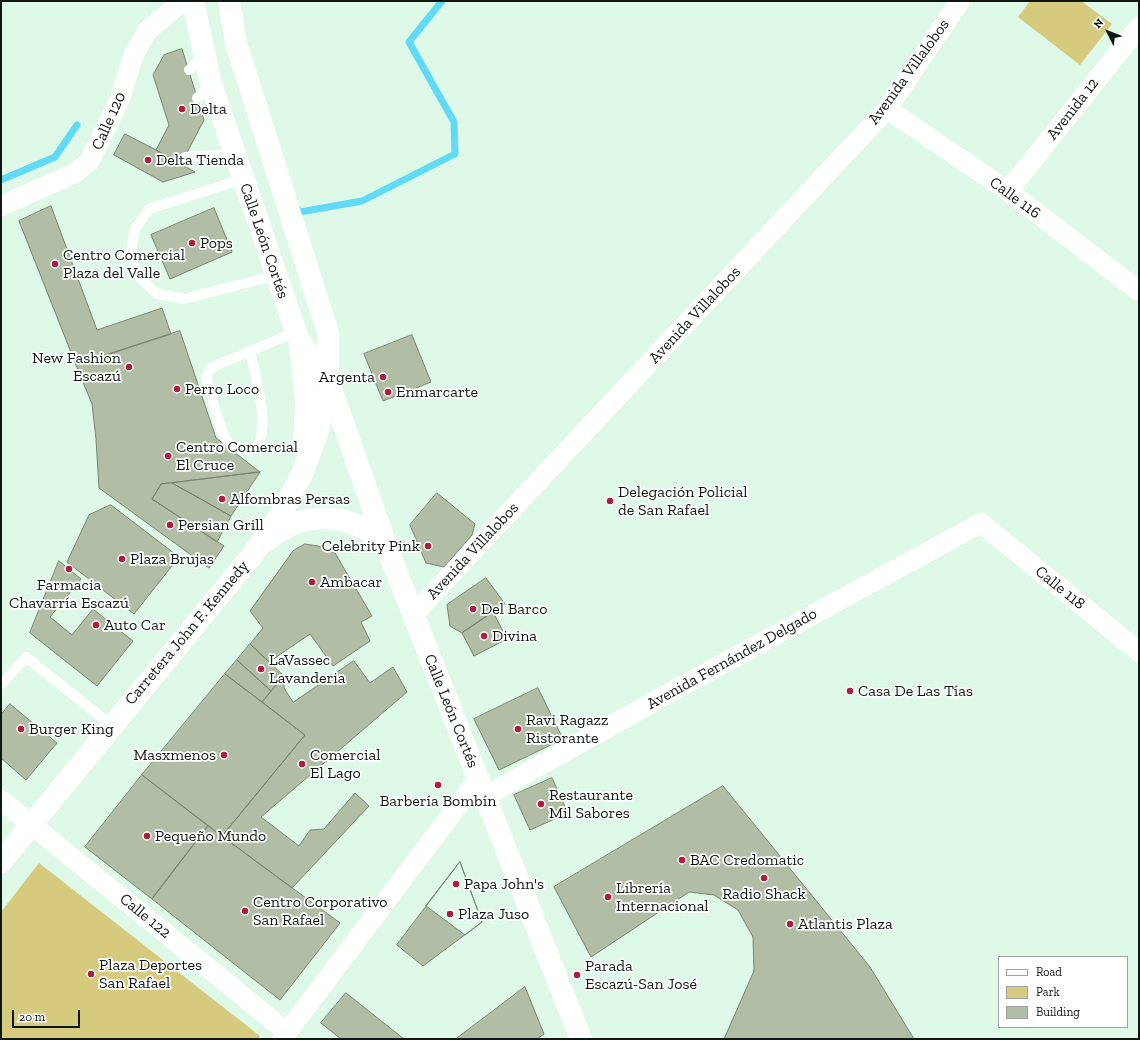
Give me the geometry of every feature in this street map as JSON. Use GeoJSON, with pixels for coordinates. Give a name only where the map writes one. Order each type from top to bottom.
{"type":"FeatureCollection","features":[{"type":"Feature","properties":{"kind":"main road","name":"Calle León Cortés"},"geometry":{"type":"LineString","coordinates":[[193,1],[196,63],[204,91],[234,154],[298,337],[328,380],[387,548],[581,1039]]}},
{"type":"Feature","properties":{"kind":"main road","name":"Calle León Cortés"},"geometry":{"type":"LineString","coordinates":[[229,1],[236,43],[328,333],[328,380]]}},
{"type":"Feature","properties":{"kind":"main road"},"geometry":{"type":"LineString","coordinates":[[298,337],[306,400],[303,472]]}},
{"type":"Feature","properties":{"kind":"main road","name":"Carretera John F. Kennedy"},"geometry":{"type":"LineString","coordinates":[[1,862],[111,725],[254,553],[281,514],[303,472],[319,427],[328,380]]}},
{"type":"Feature","properties":{"kind":"main road"},"geometry":{"type":"LineString","coordinates":[[254,553],[276,532],[304,520],[335,518],[364,528],[387,548]]}},
{"type":"Feature","properties":{"kind":"street","name":"Calle 120"},"geometry":{"type":"LineString","coordinates":[[1,206],[75,173],[89,162],[120,99],[134,54],[148,30],[183,1]]}},
{"type":"Feature","properties":{"kind":"street","name":"Avenida Villalobos"},"geometry":{"type":"LineString","coordinates":[[413,615],[887,109],[960,1]]}},
{"type":"Feature","properties":{"kind":"street","name":"Avenida 12"},"geometry":{"type":"LineString","coordinates":[[1008,191],[1139,27]]}},
{"type":"Feature","properties":{"kind":"street","name":"Calle 116"},"geometry":{"type":"LineString","coordinates":[[887,109],[1008,191],[1139,291]]}},
{"type":"Feature","properties":{"kind":"street","name":"Calle 118"},"geometry":{"type":"LineString","coordinates":[[981,523],[1139,652]]}},
{"type":"Feature","properties":{"kind":"street","name":"Avenida Fernández Delgado"},"geometry":{"type":"LineString","coordinates":[[285,1035],[481,788],[678,688],[981,523]]}},
{"type":"Feature","properties":{"kind":"street","name":"Calle 122"},"geometry":{"type":"LineString","coordinates":[[1,800],[31,823],[285,1035]]}},
{"type":"Feature","properties":{"kind":"lane"},"geometry":{"type":"LineString","coordinates":[[185,157],[234,154]]}},
{"type":"Feature","properties":{"kind":"lane"},"geometry":{"type":"LineString","coordinates":[[243,179],[149,209],[135,229],[131,252],[137,275],[157,294],[184,299],[277,275]]}},
{"type":"Feature","properties":{"kind":"lane"},"geometry":{"type":"LineString","coordinates":[[250,350],[261,404],[262,418],[261,440],[258,448],[252,451],[239,449],[230,444],[223,435],[206,376],[212,367],[250,350],[298,337]]}},
{"type":"Feature","properties":{"kind":"lane"},"geometry":{"type":"LineString","coordinates":[[1,685],[26,657],[111,725]]}},
{"type":"Feature","properties":{"kind":"green space"},"geometry":{"type":"Polygon","coordinates":[[[1030,1],[1081,1],[1112,24],[1080,65],[1018,17],[1030,1]]]}},
{"type":"Feature","properties":{"kind":"green space","name":"Plaza Deportes San Rafael"},"geometry":{"type":"Polygon","coordinates":[[[39,863],[260,1036],[258,1039],[1,1039],[1,912],[39,863]]]}},
{"type":"Feature","properties":{"kind":"building","name":"Delta"},"geometry":{"type":"Polygon","coordinates":[[[182,49],[204,120],[181,164],[156,150],[169,125],[153,75],[164,55],[182,49]]]}},
{"type":"Feature","properties":{"kind":"building","name":"Delta Tienda"},"geometry":{"type":"Polygon","coordinates":[[[125,134],[195,172],[163,182],[114,155],[125,134]]]}},
{"type":"Feature","properties":{"kind":"building","name":"Centro Comercial Plaza del Valle"},"geometry":{"type":"Polygon","coordinates":[[[51,206],[97,330],[162,308],[171,334],[76,365],[19,221],[51,206]]]}},
{"type":"Feature","properties":{"kind":"building","name":"Pops"},"geometry":{"type":"Polygon","coordinates":[[[214,208],[232,252],[170,279],[151,235],[214,208]]]}},
{"type":"Feature","properties":{"kind":"building","name":"Centro Comercial El Cruce"},"geometry":{"type":"Polygon","coordinates":[[[180,331],[216,438],[260,472],[161,484],[152,499],[224,546],[209,568],[99,488],[92,404],[76,365],[180,331]]]}},
{"type":"Feature","properties":{"kind":"building"},"geometry":{"type":"Polygon","coordinates":[[[412,335],[431,382],[383,401],[364,354],[412,335]]]}},
{"type":"Feature","properties":{"kind":"building","name":"Alfombras Persas"},"geometry":{"type":"Polygon","coordinates":[[[260,472],[231,516],[172,483],[260,472]]]}},
{"type":"Feature","properties":{"kind":"building"},"geometry":{"type":"Polygon","coordinates":[[[172,483],[231,516],[217,542],[152,499],[161,484],[172,483]]]}},
{"type":"Feature","properties":{"kind":"building"},"geometry":{"type":"Polygon","coordinates":[[[437,493],[475,524],[472,535],[444,567],[426,563],[410,525],[437,493]]]}},
{"type":"Feature","properties":{"kind":"building","name":"Plaza Brujas"},"geometry":{"type":"Polygon","coordinates":[[[111,505],[179,557],[134,614],[67,562],[89,515],[111,505]]]}},
{"type":"Feature","properties":{"kind":"building","name":"Ambacar"},"geometry":{"type":"Polygon","coordinates":[[[305,544],[318,546],[335,553],[372,616],[361,622],[370,641],[333,666],[310,634],[269,662],[250,644],[263,628],[250,611],[293,551],[305,544]]]}},
{"type":"Feature","properties":{"kind":"building","name":"Auto Car"},"geometry":{"type":"Polygon","coordinates":[[[59,561],[81,579],[50,617],[72,635],[93,609],[133,641],[97,686],[30,633],[59,561]]]}},
{"type":"Feature","properties":{"kind":"building","name":"Del Barco"},"geometry":{"type":"Polygon","coordinates":[[[486,578],[505,604],[462,633],[450,626],[447,605],[486,578]]]}},
{"type":"Feature","properties":{"kind":"building","name":"Divina"},"geometry":{"type":"Polygon","coordinates":[[[493,612],[507,639],[474,656],[462,633],[493,612]]]}},
{"type":"Feature","properties":{"kind":"building","name":"LaVassec Lavanderia"},"geometry":{"type":"Polygon","coordinates":[[[250,644],[284,676],[271,691],[237,660],[250,644]]]}},
{"type":"Feature","properties":{"kind":"building"},"geometry":{"type":"Polygon","coordinates":[[[237,660],[271,691],[262,702],[225,674],[237,660]]]}},
{"type":"Feature","properties":{"kind":"building","name":"Comercial El Lago"},"geometry":{"type":"Polygon","coordinates":[[[354,661],[370,683],[393,667],[407,692],[261,817],[299,846],[310,830],[324,829],[355,793],[369,806],[292,888],[222,836],[305,735],[262,702],[284,676],[284,688],[293,702],[354,661]]]}},
{"type":"Feature","properties":{"kind":"building","name":"Masxmenos"},"geometry":{"type":"Polygon","coordinates":[[[225,674],[305,735],[222,836],[142,775],[225,674]]]}},
{"type":"Feature","properties":{"kind":"building","name":"Ravi Ragazz Ristorante"},"geometry":{"type":"Polygon","coordinates":[[[538,688],[563,739],[499,770],[474,719],[538,688]]]}},
{"type":"Feature","properties":{"kind":"building","name":"Burger King"},"geometry":{"type":"Polygon","coordinates":[[[10,704],[57,743],[26,780],[1,758],[1,715],[10,704]]]}},
{"type":"Feature","properties":{"kind":"building","name":"Pequeño Mundo"},"geometry":{"type":"Polygon","coordinates":[[[142,775],[208,826],[152,899],[85,847],[142,775]]]}},
{"type":"Feature","properties":{"kind":"building","name":"Restaurante Mil Sabores"},"geometry":{"type":"Polygon","coordinates":[[[552,778],[568,813],[530,830],[514,795],[552,778]]]}},
{"type":"Feature","properties":{"kind":"building","name":"Atlantis Plaza"},"geometry":{"type":"Polygon","coordinates":[[[723,786],[870,967],[914,1039],[724,1039],[754,971],[753,937],[738,910],[714,895],[689,892],[591,957],[554,887],[723,786]]]}},
{"type":"Feature","properties":{"kind":"building","name":"Centro Corporativo San Rafael"},"geometry":{"type":"Polygon","coordinates":[[[208,826],[340,923],[280,1000],[152,899],[208,826]]]}},
{"type":"Feature","properties":{"kind":"building","name":"Plaza Juso"},"geometry":{"type":"Polygon","coordinates":[[[460,862],[482,922],[423,966],[397,945],[460,862]]]}},
{"type":"Feature","properties":{"kind":"building","name":"Papa John's"},"geometry":{"type":"Polygon","coordinates":[[[460,862],[482,922],[465,935],[426,906],[460,862]]]}},
{"type":"Feature","properties":{"kind":"building"},"geometry":{"type":"Polygon","coordinates":[[[525,987],[544,1034],[537,1039],[456,1039],[525,987]]]}},
{"type":"Feature","properties":{"kind":"building"},"geometry":{"type":"Polygon","coordinates":[[[346,993],[404,1039],[341,1039],[321,1023],[346,993]]]}},
{"type":"Feature","properties":{"kind":"waterway"},"geometry":{"type":"LineString","coordinates":[[294,205],[300,212],[362,201],[455,154],[454,122],[409,42],[442,1]]}},
{"type":"Feature","properties":{"kind":"waterway"},"geometry":{"type":"LineString","coordinates":[[1,180],[55,157],[77,125]]}},
{"type":"Feature","properties":{"kind":"place","name":"Delta"},"geometry":{"type":"Point","coordinates":[182,109]}},
{"type":"Feature","properties":{"kind":"place","name":"Delta Tienda"},"geometry":{"type":"Point","coordinates":[148,160]}},
{"type":"Feature","properties":{"kind":"place","name":"Pops"},"geometry":{"type":"Point","coordinates":[192,243]}},
{"type":"Feature","properties":{"kind":"place","name":"Centro Comercial Plaza del Valle"},"geometry":{"type":"Point","coordinates":[55,264]}},
{"type":"Feature","properties":{"kind":"place","name":"New Fashion Escazú"},"geometry":{"type":"Point","coordinates":[129,367]}},
{"type":"Feature","properties":{"kind":"place","name":"Argenta"},"geometry":{"type":"Point","coordinates":[383,377]}},
{"type":"Feature","properties":{"kind":"place","name":"Perro Loco"},"geometry":{"type":"Point","coordinates":[177,389]}},
{"type":"Feature","properties":{"kind":"place","name":"Enmarcarte"},"geometry":{"type":"Point","coordinates":[388,392]}},
{"type":"Feature","properties":{"kind":"place","name":"Centro Comercial El Cruce"},"geometry":{"type":"Point","coordinates":[168,456]}},
{"type":"Feature","properties":{"kind":"place","name":"Alfombras Persas"},"geometry":{"type":"Point","coordinates":[222,499]}},
{"type":"Feature","properties":{"kind":"place","name":"Delegación Policial de San Rafael"},"geometry":{"type":"Point","coordinates":[610,501]}},
{"type":"Feature","properties":{"kind":"place","name":"Persian Grill"},"geometry":{"type":"Point","coordinates":[170,525]}},
{"type":"Feature","properties":{"kind":"place","name":"Celebrity Pink"},"geometry":{"type":"Point","coordinates":[428,546]}},
{"type":"Feature","properties":{"kind":"place","name":"Plaza Brujas"},"geometry":{"type":"Point","coordinates":[122,559]}},
{"type":"Feature","properties":{"kind":"place","name":"Farmacia Chavarría Escazú"},"geometry":{"type":"Point","coordinates":[69,569]}},
{"type":"Feature","properties":{"kind":"place","name":"Ambacar"},"geometry":{"type":"Point","coordinates":[312,582]}},
{"type":"Feature","properties":{"kind":"place","name":"Del Barco"},"geometry":{"type":"Point","coordinates":[473,609]}},
{"type":"Feature","properties":{"kind":"place","name":"Auto Car"},"geometry":{"type":"Point","coordinates":[96,625]}},
{"type":"Feature","properties":{"kind":"place","name":"Divina"},"geometry":{"type":"Point","coordinates":[484,636]}},
{"type":"Feature","properties":{"kind":"place","name":"LaVassec Lavanderia"},"geometry":{"type":"Point","coordinates":[261,669]}},
{"type":"Feature","properties":{"kind":"place","name":"Casa De Las Tías"},"geometry":{"type":"Point","coordinates":[850,691]}},
{"type":"Feature","properties":{"kind":"place","name":"Burger King"},"geometry":{"type":"Point","coordinates":[21,729]}},
{"type":"Feature","properties":{"kind":"place","name":"Ravi Ragazz Ristorante"},"geometry":{"type":"Point","coordinates":[518,729]}},
{"type":"Feature","properties":{"kind":"place","name":"Masxmenos"},"geometry":{"type":"Point","coordinates":[224,755]}},
{"type":"Feature","properties":{"kind":"place","name":"Comercial El Lago"},"geometry":{"type":"Point","coordinates":[302,764]}},
{"type":"Feature","properties":{"kind":"place","name":"Barbería Bombín"},"geometry":{"type":"Point","coordinates":[438,785]}},
{"type":"Feature","properties":{"kind":"place","name":"Restaurante Mil Sabores"},"geometry":{"type":"Point","coordinates":[541,804]}},
{"type":"Feature","properties":{"kind":"place","name":"Pequeño Mundo"},"geometry":{"type":"Point","coordinates":[147,836]}},
{"type":"Feature","properties":{"kind":"place","name":"BAC Credomatic"},"geometry":{"type":"Point","coordinates":[682,860]}},
{"type":"Feature","properties":{"kind":"place","name":"Radio Shack"},"geometry":{"type":"Point","coordinates":[764,878]}},
{"type":"Feature","properties":{"kind":"place","name":"Papa John's"},"geometry":{"type":"Point","coordinates":[456,884]}},
{"type":"Feature","properties":{"kind":"place","name":"Librería Internacional"},"geometry":{"type":"Point","coordinates":[608,897]}},
{"type":"Feature","properties":{"kind":"place","name":"Centro Corporativo San Rafael"},"geometry":{"type":"Point","coordinates":[245,911]}},
{"type":"Feature","properties":{"kind":"place","name":"Plaza Juso"},"geometry":{"type":"Point","coordinates":[450,914]}},
{"type":"Feature","properties":{"kind":"place","name":"Atlantis Plaza"},"geometry":{"type":"Point","coordinates":[790,924]}},
{"type":"Feature","properties":{"kind":"place","name":"Plaza Deportes San Rafael"},"geometry":{"type":"Point","coordinates":[91,974]}},
{"type":"Feature","properties":{"kind":"place","name":"Parada Escazú-San José"},"geometry":{"type":"Point","coordinates":[577,975]}}]}
